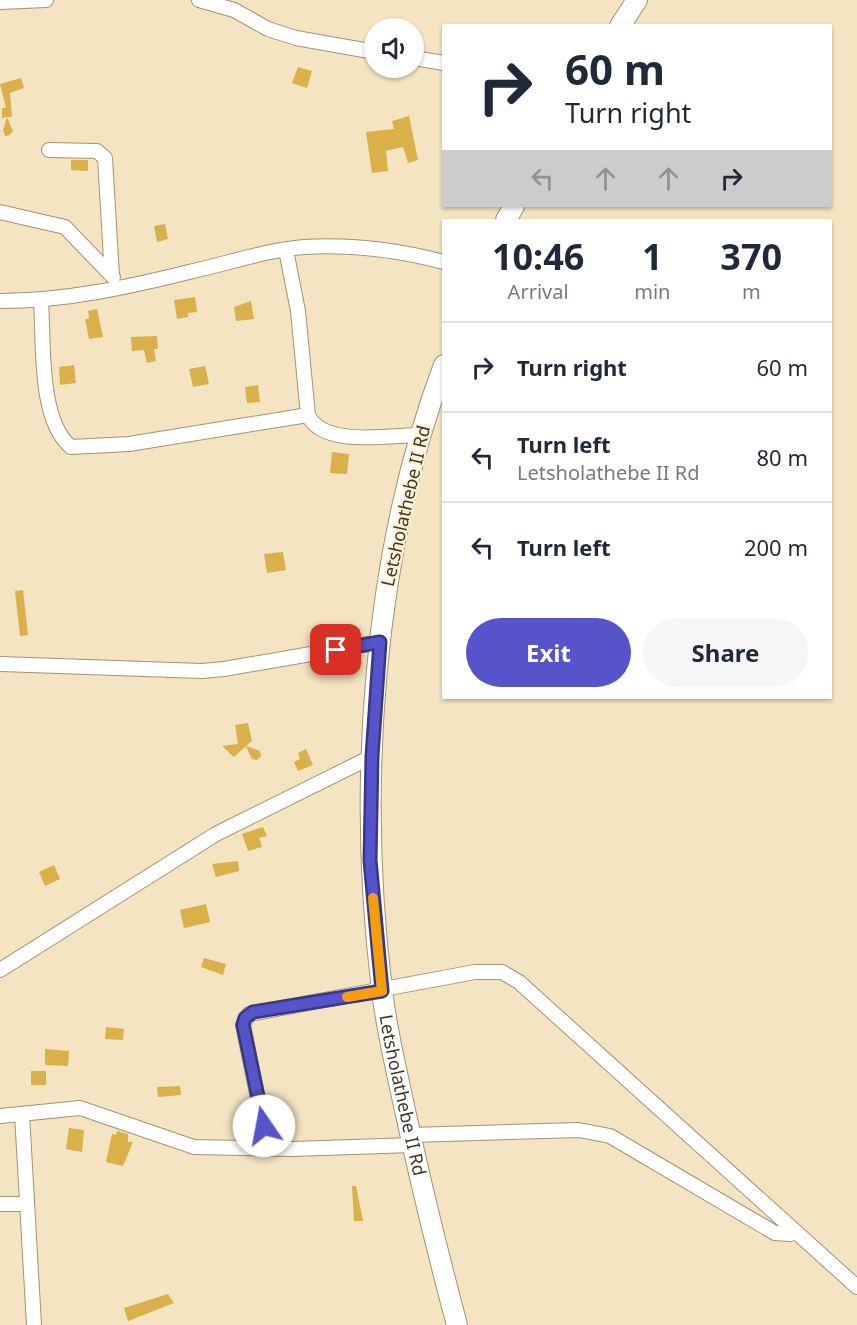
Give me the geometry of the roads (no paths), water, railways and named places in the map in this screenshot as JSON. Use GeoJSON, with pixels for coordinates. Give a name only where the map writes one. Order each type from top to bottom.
{"type":"FeatureCollection","features":[{"type":"Feature","properties":{"kind":"street"},"geometry":{"type":"LineString","coordinates":[[0,2],[46,0]]}},
{"type":"Feature","properties":{"kind":"street"},"geometry":{"type":"LineString","coordinates":[[198,0],[234,10],[268,29],[296,38],[364,50]]}},
{"type":"Feature","properties":{"kind":"street"},"geometry":{"type":"LineString","coordinates":[[424,60],[442,63]]}},
{"type":"Feature","properties":{"kind":"street"},"geometry":{"type":"LineString","coordinates":[[49,150],[97,151],[103,154],[112,276]]}},
{"type":"Feature","properties":{"kind":"street"},"geometry":{"type":"LineString","coordinates":[[0,212],[65,227],[123,287]]}},
{"type":"Feature","properties":{"kind":"street"},"geometry":{"type":"LineString","coordinates":[[0,301],[41,301],[123,287],[286,249],[367,247],[442,262]]}},
{"type":"Feature","properties":{"kind":"street"},"geometry":{"type":"LineString","coordinates":[[286,249],[298,311],[308,415],[319,430],[335,436],[422,435]]}},
{"type":"Feature","properties":{"kind":"street"},"geometry":{"type":"LineString","coordinates":[[41,301],[47,396],[56,430],[61,439],[71,447],[129,444],[308,415]]}},
{"type":"Feature","properties":{"kind":"street","name":"Letsholathebe II Rd"},"geometry":{"type":"LineString","coordinates":[[442,371],[397,528],[386,586],[372,756],[370,860],[382,991],[412,1140],[456,1325]]}},
{"type":"Feature","properties":{"kind":"street"},"geometry":{"type":"LineString","coordinates":[[0,664],[202,671],[380,642]]}},
{"type":"Feature","properties":{"kind":"street"},"geometry":{"type":"LineString","coordinates":[[0,970],[216,834],[372,756]]}},
{"type":"Feature","properties":{"kind":"street"},"geometry":{"type":"LineString","coordinates":[[268,1148],[243,1025],[245,1018],[253,1012],[382,991],[475,972],[502,972],[513,976],[857,1287]]}},
{"type":"Feature","properties":{"kind":"street"},"geometry":{"type":"LineString","coordinates":[[0,1116],[80,1108],[195,1147],[268,1148],[579,1130],[610,1136],[776,1233],[796,1232]]}},
{"type":"Feature","properties":{"kind":"street"},"geometry":{"type":"LineString","coordinates":[[22,1114],[34,1325]]}},
{"type":"Feature","properties":{"kind":"street"},"geometry":{"type":"LineString","coordinates":[[0,1204],[26,1204]]}}]}
